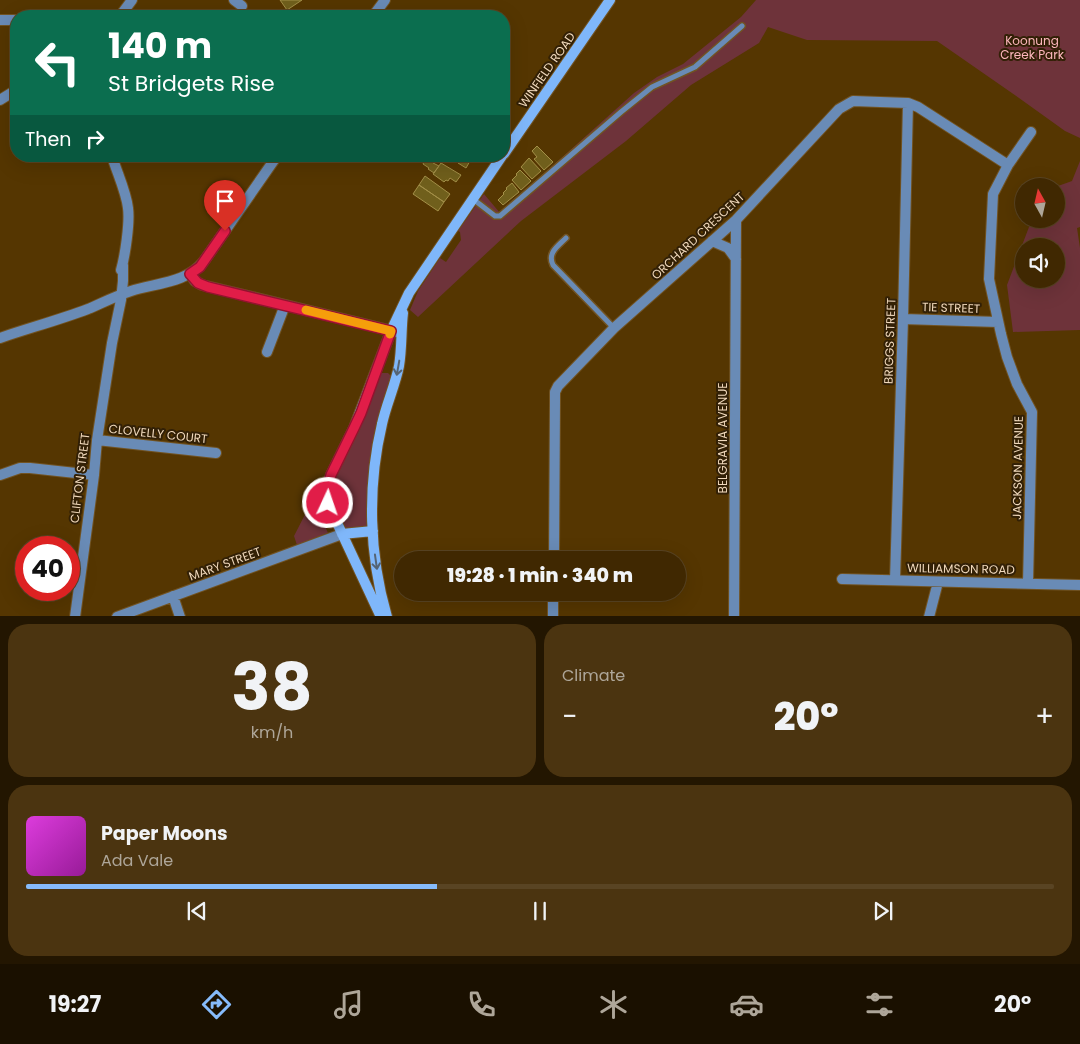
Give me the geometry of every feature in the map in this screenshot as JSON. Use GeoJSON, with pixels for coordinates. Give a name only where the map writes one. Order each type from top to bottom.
{"type":"FeatureCollection","features":[{"type":"Feature","properties":{"kind":"street","name":"WINFIELD ROAD"},"geometry":{"type":"LineString","coordinates":[[510,145],[610,0]]}},
{"type":"Feature","properties":{"kind":"street","name":"ORCHARD CRESCENT"},"geometry":{"type":"LineString","coordinates":[[554,551],[555,392],[558,386],[614,328],[736,220],[839,109],[853,101],[908,103],[918,107],[1008,165]]}},
{"type":"Feature","properties":{"kind":"street","name":"BRIGGS STREET"},"geometry":{"type":"LineString","coordinates":[[895,580],[908,103]]}},
{"type":"Feature","properties":{"kind":"street","name":"JACKSON AVENUE"},"geometry":{"type":"LineString","coordinates":[[1028,583],[1032,412],[1017,384],[1007,357],[989,280],[993,194],[1008,165],[1032,132]]}},
{"type":"Feature","properties":{"kind":"street","name":"CLIFTON STREET"},"geometry":{"type":"LineString","coordinates":[[75,616],[97,440],[118,298],[123,281],[128,224],[126,196],[114,162]]}},
{"type":"Feature","properties":{"kind":"street"},"geometry":{"type":"LineString","coordinates":[[0,338],[89,308],[104,306],[118,298],[139,294],[156,285],[190,274],[200,267],[272,162]]}},
{"type":"Feature","properties":{"kind":"street","name":"WINFIELD ROAD"},"geometry":{"type":"LineString","coordinates":[[381,616],[328,503],[328,482],[361,413],[396,332],[404,302],[414,284],[498,162]]}},
{"type":"Feature","properties":{"kind":"street","name":"BELGRAVIA AVENUE"},"geometry":{"type":"LineString","coordinates":[[734,616],[736,220]]}},
{"type":"Feature","properties":{"kind":"street"},"geometry":{"type":"LineString","coordinates":[[712,241],[728,248],[736,259]]}},
{"type":"Feature","properties":{"kind":"street"},"geometry":{"type":"LineString","coordinates":[[190,274],[195,281],[202,285],[396,332]]}},
{"type":"Feature","properties":{"kind":"street"},"geometry":{"type":"LineString","coordinates":[[267,352],[285,305]]}},
{"type":"Feature","properties":{"kind":"street","name":"TIE STREET"},"geometry":{"type":"LineString","coordinates":[[903,319],[998,322]]}},
{"type":"Feature","properties":{"kind":"street","name":"WINFIELD ROAD"},"geometry":{"type":"LineString","coordinates":[[387,616],[376,565],[372,490],[381,425],[399,363],[396,332]]}},
{"type":"Feature","properties":{"kind":"street","name":"CLOVELLY COURT"},"geometry":{"type":"LineString","coordinates":[[97,440],[216,453]]}},
{"type":"Feature","properties":{"kind":"street"},"geometry":{"type":"LineString","coordinates":[[0,474],[20,468],[30,468],[94,475]]}},
{"type":"Feature","properties":{"kind":"street"},"geometry":{"type":"LineString","coordinates":[[342,534],[373,531]]}},
{"type":"Feature","properties":{"kind":"street","name":"MARY STREET"},"geometry":{"type":"LineString","coordinates":[[117,616],[342,534]]}},
{"type":"Feature","properties":{"kind":"street","name":"WILLIAMSON ROAD"},"geometry":{"type":"LineString","coordinates":[[842,579],[1080,585]]}},
{"type":"Feature","properties":{"kind":"street"},"geometry":{"type":"LineString","coordinates":[[929,616],[938,582]]}},
{"type":"Feature","properties":{"kind":"street"},"geometry":{"type":"LineString","coordinates":[[173,596],[180,616]]}},
{"type":"Feature","properties":{"kind":"street"},"geometry":{"type":"LineString","coordinates":[[553,601],[553,616]]}},
{"type":"Feature","properties":{"kind":"lane"},"geometry":{"type":"LineString","coordinates":[[473,198],[495,216],[500,216],[652,87],[695,67],[742,26]]}},
{"type":"Feature","properties":{"kind":"lane"},"geometry":{"type":"LineString","coordinates":[[566,238],[550,257],[552,265],[614,328]]}},
{"type":"Feature","properties":{"kind":"green space","name":"Koonung Creek Park"},"geometry":{"type":"Polygon","coordinates":[[[756,0],[1080,0],[1080,138],[1065,131],[937,41],[807,40],[768,27],[759,43],[691,85],[626,141],[521,221],[418,317],[410,310],[418,291],[440,258],[446,262],[461,240],[460,232],[458,231],[484,194],[500,213],[634,93],[657,77],[683,64],[741,17],[756,0]]]}},
{"type":"Feature","properties":{"kind":"green space"},"geometry":{"type":"Polygon","coordinates":[[[1080,161],[1080,227],[1077,228],[1080,248],[1080,330],[1013,332],[1007,285],[1015,264],[1015,288],[1065,288],[1065,238],[1025,238],[1029,228],[1065,228],[1065,184],[1072,181],[1080,161]]]}},
{"type":"Feature","properties":{"kind":"green space"},"geometry":{"type":"Polygon","coordinates":[[[388,373],[392,377],[369,526],[344,529],[335,513],[330,487],[379,374],[388,373]]]}},
{"type":"Feature","properties":{"kind":"green space"},"geometry":{"type":"Polygon","coordinates":[[[315,495],[318,510],[328,533],[297,545],[294,536],[315,495]]]}},
{"type":"Feature","properties":{"kind":"building"},"geometry":{"type":"Polygon","coordinates":[[[280,0],[302,0],[287,10],[280,0]]]}},
{"type":"Feature","properties":{"kind":"building"},"geometry":{"type":"Polygon","coordinates":[[[537,146],[553,162],[544,170],[534,159],[537,157],[532,151],[537,146]]]}},
{"type":"Feature","properties":{"kind":"building"},"geometry":{"type":"Polygon","coordinates":[[[529,158],[541,171],[532,179],[521,167],[529,158]]]}},
{"type":"Feature","properties":{"kind":"building"},"geometry":{"type":"Polygon","coordinates":[[[424,162],[434,162],[439,166],[434,173],[423,164],[424,162]]]}},
{"type":"Feature","properties":{"kind":"building"},"geometry":{"type":"Polygon","coordinates":[[[459,162],[469,162],[466,168],[459,162]]]}},
{"type":"Feature","properties":{"kind":"building"},"geometry":{"type":"Polygon","coordinates":[[[441,163],[461,175],[456,182],[450,178],[444,182],[433,174],[441,163]]]}},
{"type":"Feature","properties":{"kind":"building"},"geometry":{"type":"Polygon","coordinates":[[[520,170],[531,181],[521,190],[512,180],[520,170]]]}},
{"type":"Feature","properties":{"kind":"building"},"geometry":{"type":"Polygon","coordinates":[[[425,176],[450,194],[444,202],[419,185],[425,176]]]}},
{"type":"Feature","properties":{"kind":"building"},"geometry":{"type":"Polygon","coordinates":[[[512,183],[519,192],[503,205],[498,200],[512,183]]]}},
{"type":"Feature","properties":{"kind":"building"},"geometry":{"type":"Polygon","coordinates":[[[419,185],[444,202],[438,211],[413,194],[419,185]]]}},
{"type":"Feature","properties":{"kind":"slow traffic"},"geometry":{"type":"LineString","coordinates":[[306,310],[391,331],[390,334]]}},
{"type":"Feature","properties":{"kind":"route"},"geometry":{"type":"LineString","coordinates":[[225,231],[200,267],[190,274],[198,283],[391,331],[361,413],[328,482],[328,503]]}}]}
